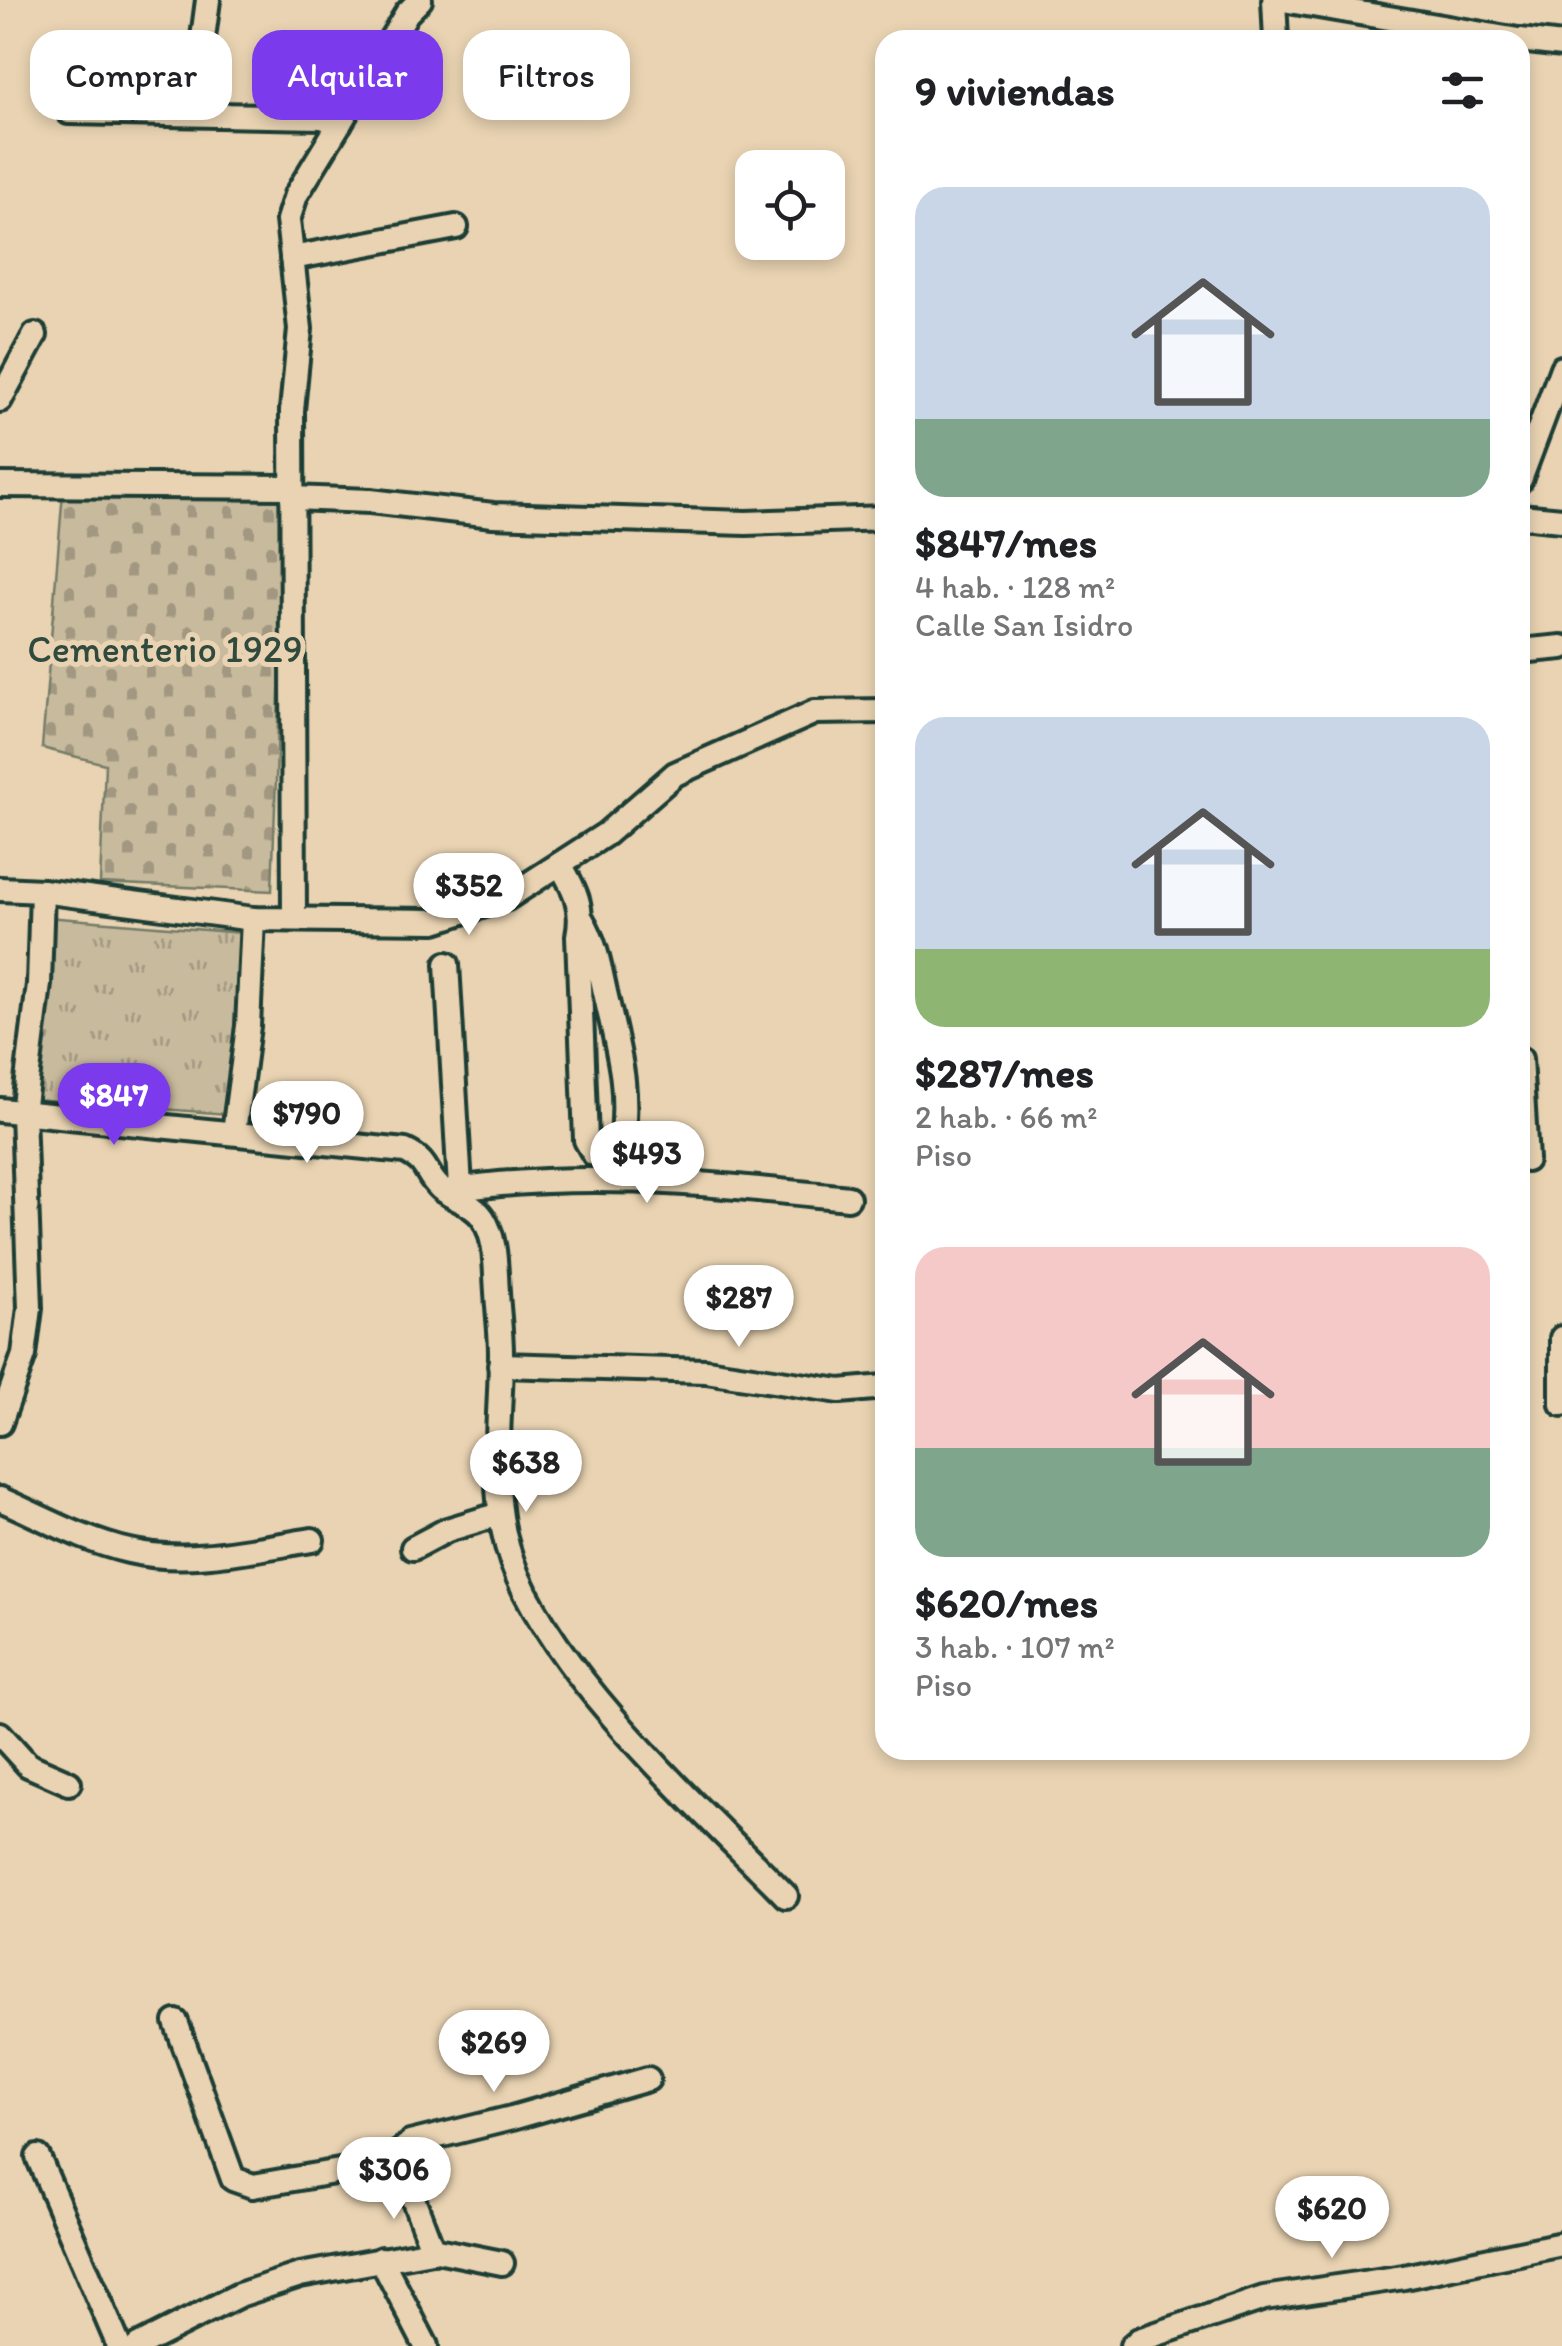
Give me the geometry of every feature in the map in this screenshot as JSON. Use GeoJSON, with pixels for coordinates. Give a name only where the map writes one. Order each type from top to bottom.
{"type":"FeatureCollection","features":[{"type":"Feature","properties":{"kind":"street"},"geometry":{"type":"LineString","coordinates":[[204,30],[208,0]]}},
{"type":"Feature","properties":{"kind":"street"},"geometry":{"type":"LineString","coordinates":[[294,917],[292,410],[300,329],[288,220],[296,194],[407,13],[420,0]]}},
{"type":"Feature","properties":{"kind":"street"},"geometry":{"type":"LineString","coordinates":[[1274,0],[1276,30]]}},
{"type":"Feature","properties":{"kind":"street"},"geometry":{"type":"LineString","coordinates":[[1282,0],[1460,30]]}},
{"type":"Feature","properties":{"kind":"street"},"geometry":{"type":"LineString","coordinates":[[1530,41],[1562,45]]}},
{"type":"Feature","properties":{"kind":"street"},"geometry":{"type":"LineString","coordinates":[[232,115],[322,117],[340,123]]}},
{"type":"Feature","properties":{"kind":"street"},"geometry":{"type":"LineString","coordinates":[[292,258],[456,227]]}},
{"type":"Feature","properties":{"kind":"street"},"geometry":{"type":"LineString","coordinates":[[0,400],[35,335]]}},
{"type":"Feature","properties":{"kind":"street"},"geometry":{"type":"LineString","coordinates":[[1530,453],[1562,368]]}},
{"type":"Feature","properties":{"kind":"street"},"geometry":{"type":"LineString","coordinates":[[0,485],[292,493],[493,515],[746,524],[875,518]]}},
{"type":"Feature","properties":{"kind":"street"},"geometry":{"type":"LineString","coordinates":[[1530,517],[1562,520]]}},
{"type":"Feature","properties":{"kind":"street"},"geometry":{"type":"LineString","coordinates":[[1530,645],[1562,647]]}},
{"type":"Feature","properties":{"kind":"street"},"geometry":{"type":"LineString","coordinates":[[0,890],[42,891],[253,919],[434,921],[507,898],[606,834],[675,774],[814,712],[875,710]]}},
{"type":"Feature","properties":{"kind":"street"},"geometry":{"type":"LineString","coordinates":[[560,864],[579,898],[582,920],[594,942],[625,1072],[622,1147],[606,1157],[594,1154],[586,1140],[578,936],[582,920]]}},
{"type":"Feature","properties":{"kind":"street"},"geometry":{"type":"LineString","coordinates":[[0,1424],[9,1374],[30,1308],[11,1112],[38,984],[42,891]]}},
{"type":"Feature","properties":{"kind":"street"},"geometry":{"type":"LineString","coordinates":[[234,1132],[248,1026],[253,919]]}},
{"type":"Feature","properties":{"kind":"street"},"geometry":{"type":"LineString","coordinates":[[446,964],[452,1189]]}},
{"type":"Feature","properties":{"kind":"street"},"geometry":{"type":"LineString","coordinates":[[11,1112],[406,1151],[421,1158],[481,1215],[496,1262],[502,1534],[520,1582],[570,1660],[626,1732],[786,1896]]}},
{"type":"Feature","properties":{"kind":"street"},"geometry":{"type":"LineString","coordinates":[[452,1189],[599,1177],[695,1182],[848,1198]]}},
{"type":"Feature","properties":{"kind":"street"},"geometry":{"type":"LineString","coordinates":[[1562,1338],[1562,1404]]}},
{"type":"Feature","properties":{"kind":"street"},"geometry":{"type":"LineString","coordinates":[[500,1364],[706,1371],[840,1390],[875,1388]]}},
{"type":"Feature","properties":{"kind":"street"},"geometry":{"type":"LineString","coordinates":[[0,1499],[102,1544],[132,1552],[182,1556],[312,1540]]}},
{"type":"Feature","properties":{"kind":"street"},"geometry":{"type":"LineString","coordinates":[[413,1548],[448,1530],[500,1514]]}},
{"type":"Feature","properties":{"kind":"street"},"geometry":{"type":"LineString","coordinates":[[0,1734],[28,1765],[70,1783]]}},
{"type":"Feature","properties":{"kind":"street"},"geometry":{"type":"LineString","coordinates":[[176,2022],[228,2174],[238,2183],[253,2186],[382,2161],[396,2164],[404,2172],[433,2251]]}},
{"type":"Feature","properties":{"kind":"street"},"geometry":{"type":"LineString","coordinates":[[396,2164],[400,2152],[410,2143],[648,2079]]}},
{"type":"Feature","properties":{"kind":"street"},"geometry":{"type":"LineString","coordinates":[[38,2157],[119,2346]]}},
{"type":"Feature","properties":{"kind":"street"},"geometry":{"type":"LineString","coordinates":[[1132,2346],[1139,2340],[1264,2298],[1404,2277],[1562,2244]]}},
{"type":"Feature","properties":{"kind":"street"},"geometry":{"type":"LineString","coordinates":[[138,2346],[215,2306],[269,2284],[433,2251],[502,2263]]}},
{"type":"Feature","properties":{"kind":"street"},"geometry":{"type":"LineString","coordinates":[[381,2260],[426,2346]]}},
{"type":"Feature","properties":{"kind":"green space","name":"Cementerio 1929"},"geometry":{"type":"Polygon","coordinates":[[[63,491],[286,497],[272,891],[100,883],[105,764],[42,748],[63,491]]]}},
{"type":"Feature","properties":{"kind":"green space"},"geometry":{"type":"Polygon","coordinates":[[[47,917],[242,933],[227,1114],[33,1099],[47,917]]]}}]}
